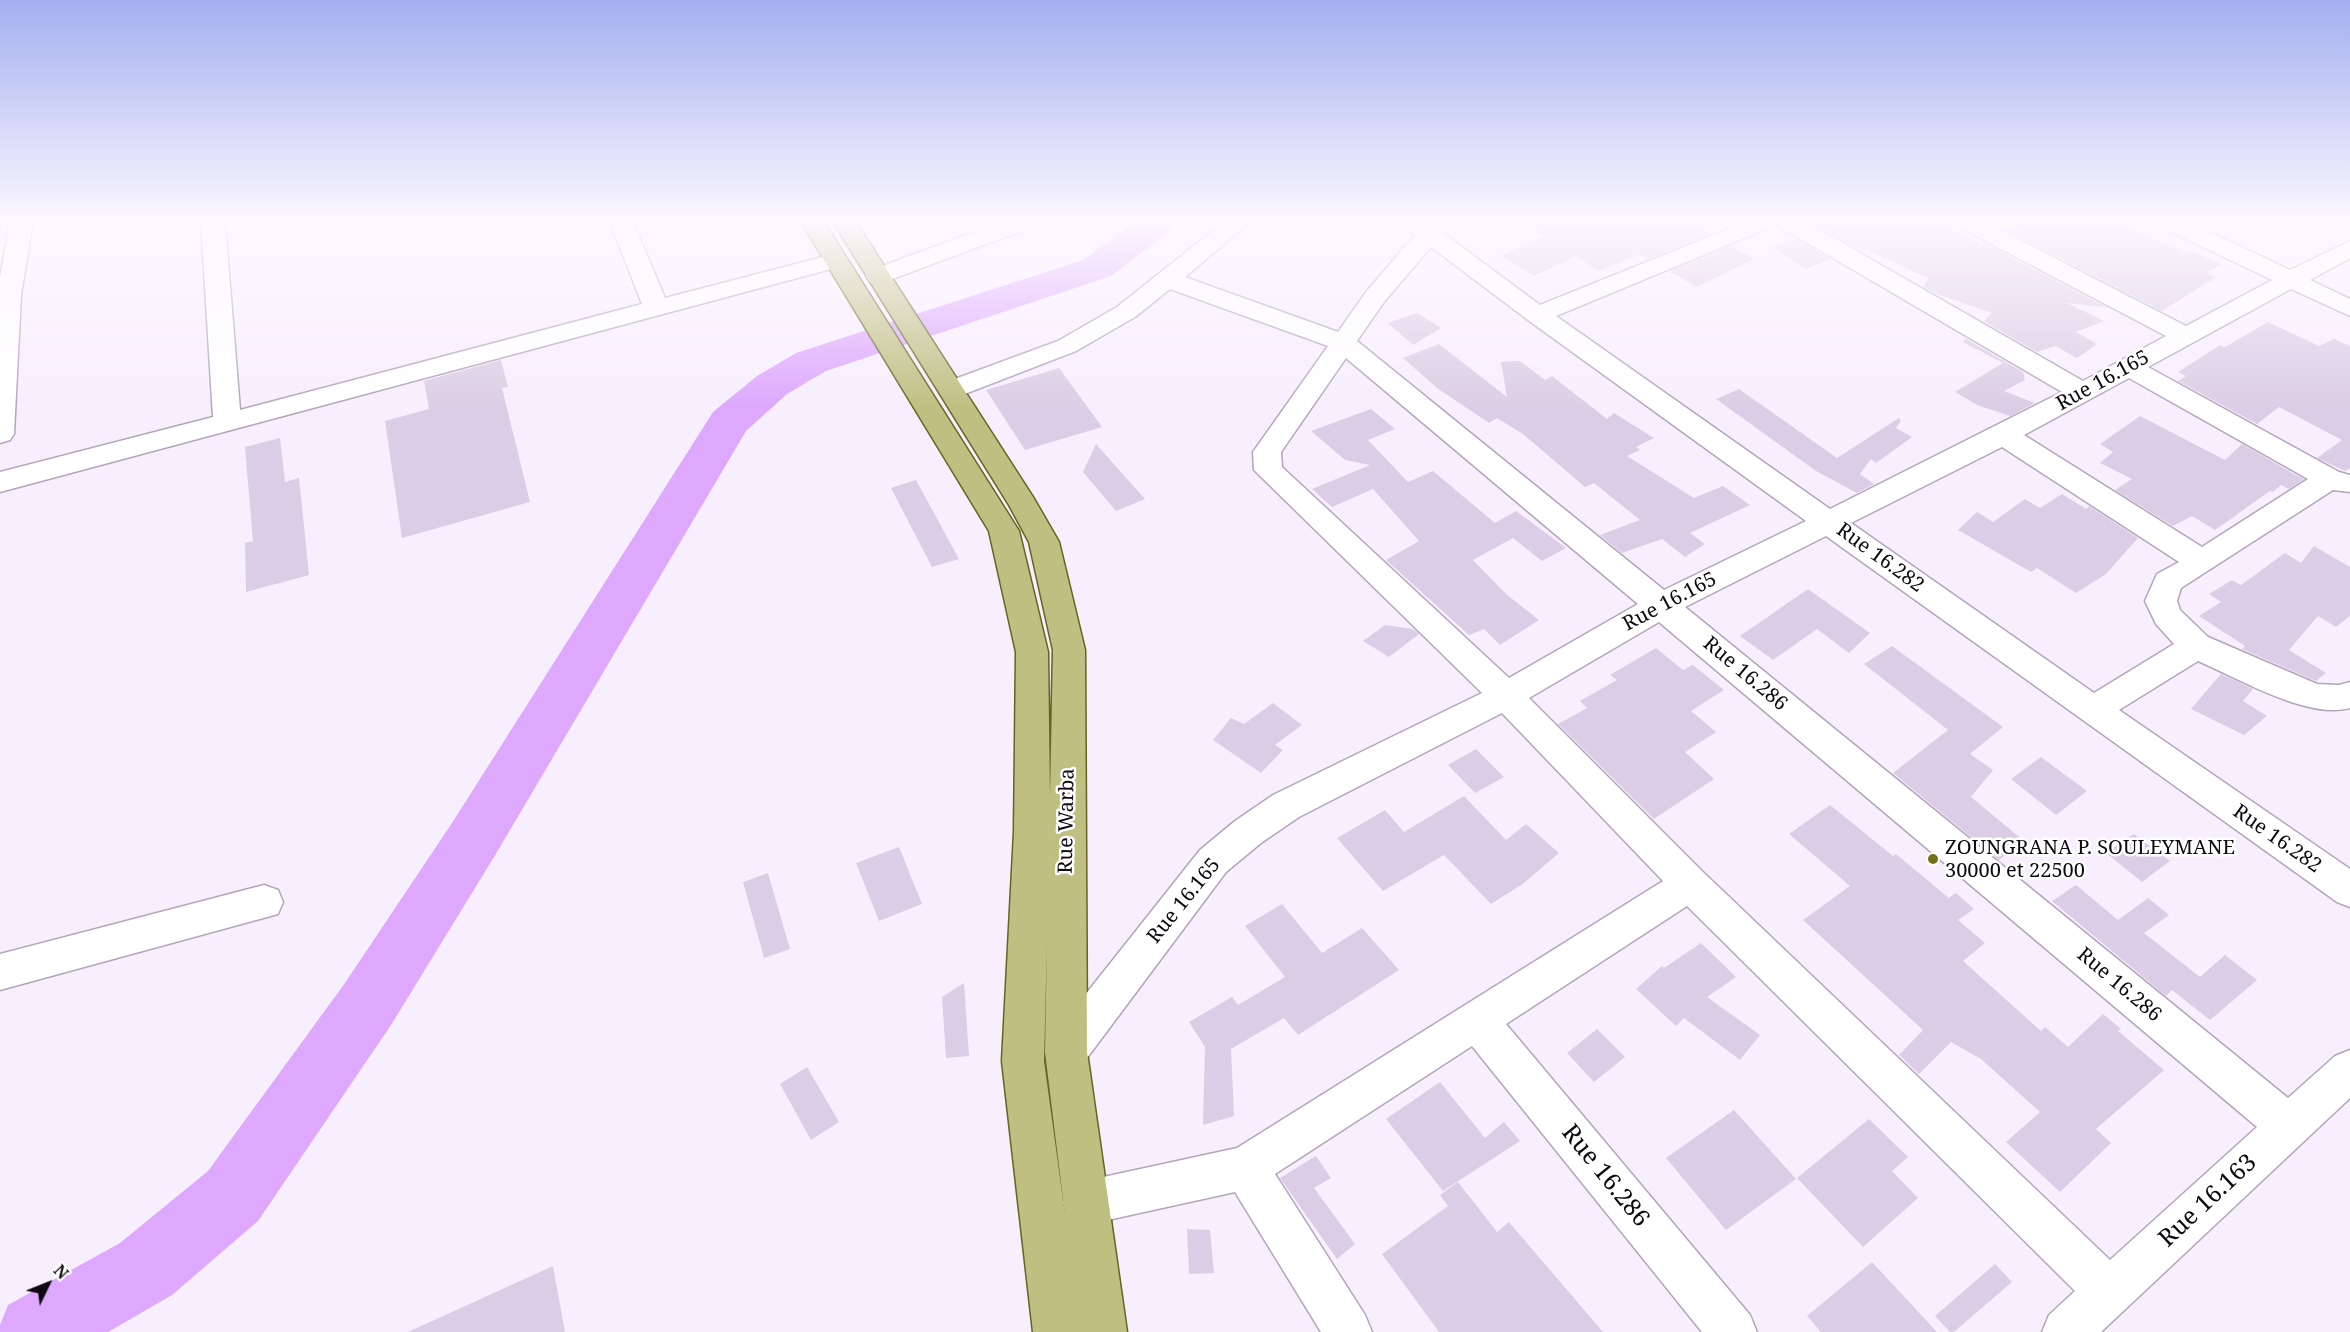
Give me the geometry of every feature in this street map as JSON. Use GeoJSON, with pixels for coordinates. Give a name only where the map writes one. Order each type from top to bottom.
{"type":"FeatureCollection","features":[{"type":"Feature","properties":{"kind":"main road"},"geometry":{"type":"LineString","coordinates":[[848,284],[872,322],[907,349]]}},
{"type":"Feature","properties":{"kind":"main road"},"geometry":{"type":"LineString","coordinates":[[883,284],[901,314],[907,349],[1004,531],[1032,652],[1032,832],[1023,1061],[1057,1332]]}},
{"type":"Feature","properties":{"kind":"main road","name":"Rue Warba"},"geometry":{"type":"LineString","coordinates":[[907,349],[953,389],[1044,542],[1069,650],[1066,1052],[1103,1332]]}},
{"type":"Feature","properties":{"kind":"street"},"geometry":{"type":"LineString","coordinates":[[217,284],[227,421]]}},
{"type":"Feature","properties":{"kind":"street"},"geometry":{"type":"LineString","coordinates":[[647,284],[657,309]]}},
{"type":"Feature","properties":{"kind":"street"},"geometry":{"type":"LineString","coordinates":[[0,482],[749,284]]}},
{"type":"Feature","properties":{"kind":"street"},"geometry":{"type":"LineString","coordinates":[[953,389],[1067,345],[1126,312],[1163,284]]}},
{"type":"Feature","properties":{"kind":"street","name":"Rue 16.286"},"geometry":{"type":"LineString","coordinates":[[1179,284],[1344,344],[2289,1126]]}},
{"type":"Feature","properties":{"kind":"street"},"geometry":{"type":"LineString","coordinates":[[1386,284],[1267,452],[1268,470],[1506,696],[1690,884],[2109,1292]]}},
{"type":"Feature","properties":{"kind":"street","name":"Rue 16.282"},"geometry":{"type":"LineString","coordinates":[[1495,284],[2350,890]]}},
{"type":"Feature","properties":{"kind":"street"},"geometry":{"type":"LineString","coordinates":[[1537,315],[1614,284]]}},
{"type":"Feature","properties":{"kind":"street"},"geometry":{"type":"LineString","coordinates":[[1896,284],[2082,392]]}},
{"type":"Feature","properties":{"kind":"street"},"geometry":{"type":"LineString","coordinates":[[2086,284],[2185,336]]}},
{"type":"Feature","properties":{"kind":"street","name":"Rue 16.165"},"geometry":{"type":"LineString","coordinates":[[1066,1052],[1213,861],[1248,832],[1286,806],[1506,696],[1662,605],[2003,435],[2282,284]]}},
{"type":"Feature","properties":{"kind":"street"},"geometry":{"type":"LineString","coordinates":[[2299,284],[2350,308]]}},
{"type":"Feature","properties":{"kind":"street"},"geometry":{"type":"LineString","coordinates":[[0,434],[5,296]]}},
{"type":"Feature","properties":{"kind":"street"},"geometry":{"type":"LineString","coordinates":[[2128,367],[2339,482]]}},
{"type":"Feature","properties":{"kind":"street"},"geometry":{"type":"LineString","coordinates":[[2003,435],[2202,562]]}},
{"type":"Feature","properties":{"kind":"street"},"geometry":{"type":"LineString","coordinates":[[2339,482],[2168,582],[2161,601],[2167,616],[2196,646],[2314,697],[2339,698],[2350,695]]}},
{"type":"Feature","properties":{"kind":"street"},"geometry":{"type":"LineString","coordinates":[[2093,710],[2196,646]]}},
{"type":"Feature","properties":{"kind":"street"},"geometry":{"type":"LineString","coordinates":[[1085,1203],[1245,1168],[1690,884]]}},
{"type":"Feature","properties":{"kind":"street"},"geometry":{"type":"LineString","coordinates":[[0,972],[264,902]]}},
{"type":"Feature","properties":{"kind":"street","name":"Rue 16.286"},"geometry":{"type":"LineString","coordinates":[[1477,1020],[1733,1332]]}},
{"type":"Feature","properties":{"kind":"street","name":"Rue 16.163"},"geometry":{"type":"LineString","coordinates":[[2067,1332],[2350,1070]]}},
{"type":"Feature","properties":{"kind":"street"},"geometry":{"type":"LineString","coordinates":[[1245,1168],[1348,1332]]}},
{"type":"Feature","properties":{"kind":"building"},"geometry":{"type":"Polygon","coordinates":[[[1925,284],[2062,284],[2106,307],[2067,303],[2104,321],[2076,332],[2097,344],[2077,358],[2055,346],[2037,352],[1984,321],[1992,313],[1923,287],[1925,284]]]}},
{"type":"Feature","properties":{"kind":"building"},"geometry":{"type":"Polygon","coordinates":[[[2110,284],[2205,284],[2162,311],[2110,284]]]}},
{"type":"Feature","properties":{"kind":"building"},"geometry":{"type":"Polygon","coordinates":[[[1417,313],[1441,328],[1413,345],[1388,323],[1417,313]]]}},
{"type":"Feature","properties":{"kind":"building"},"geometry":{"type":"Polygon","coordinates":[[[2268,322],[2319,346],[2334,339],[2350,346],[2350,468],[2345,471],[2317,458],[2342,440],[2279,407],[2257,424],[2178,381],[2186,376],[2178,372],[2220,345],[2225,347],[2268,322]]]}},
{"type":"Feature","properties":{"kind":"building"},"geometry":{"type":"Polygon","coordinates":[[[1966,339],[2023,372],[2025,380],[2004,391],[2035,403],[2010,416],[1977,405],[1955,392],[2003,363],[1963,342],[1966,339]]]}},
{"type":"Feature","properties":{"kind":"building"},"geometry":{"type":"Polygon","coordinates":[[[1439,344],[1507,397],[1501,362],[1520,361],[1545,380],[1552,376],[1607,419],[1614,413],[1654,438],[1636,447],[1640,450],[1627,456],[1694,498],[1723,486],[1750,505],[1690,533],[1705,544],[1685,557],[1662,539],[1622,553],[1600,535],[1640,520],[1594,483],[1585,487],[1523,434],[1497,418],[1489,423],[1437,388],[1403,358],[1439,344]]]}},
{"type":"Feature","properties":{"kind":"building"},"geometry":{"type":"Polygon","coordinates":[[[501,360],[508,387],[502,388],[530,502],[402,538],[385,421],[429,409],[424,381],[501,360]]]}},
{"type":"Feature","properties":{"kind":"building"},"geometry":{"type":"Polygon","coordinates":[[[1059,368],[1102,427],[1025,450],[986,390],[1059,368]]]}},
{"type":"Feature","properties":{"kind":"building"},"geometry":{"type":"Polygon","coordinates":[[[1739,389],[1837,458],[1899,418],[1901,421],[1896,428],[1912,437],[1876,463],[1871,459],[1860,474],[1874,484],[1857,493],[1816,471],[1716,399],[1739,389]]]}},
{"type":"Feature","properties":{"kind":"building"},"geometry":{"type":"Polygon","coordinates":[[[1371,409],[1395,429],[1368,440],[1408,482],[1433,471],[1495,523],[1516,511],[1566,548],[1542,561],[1513,538],[1473,560],[1506,594],[1539,620],[1500,645],[1484,629],[1469,635],[1386,560],[1419,541],[1373,489],[1332,507],[1312,489],[1370,465],[1345,460],[1311,431],[1371,409]]]}},
{"type":"Feature","properties":{"kind":"building"},"geometry":{"type":"Polygon","coordinates":[[[2140,416],[2225,460],[2242,444],[2304,479],[2289,489],[2281,485],[2273,492],[2270,491],[2215,530],[2192,516],[2173,526],[2115,490],[2132,479],[2100,463],[2113,452],[2100,444],[2140,416]]]}},
{"type":"Feature","properties":{"kind":"building"},"geometry":{"type":"Polygon","coordinates":[[[280,438],[285,482],[299,478],[309,575],[246,592],[245,543],[253,541],[245,447],[280,438]]]}},
{"type":"Feature","properties":{"kind":"building"},"geometry":{"type":"Polygon","coordinates":[[[1096,444],[1145,499],[1116,511],[1083,472],[1096,444]]]}},
{"type":"Feature","properties":{"kind":"building"},"geometry":{"type":"Polygon","coordinates":[[[916,480],[959,559],[932,567],[891,488],[916,480]]]}},
{"type":"Feature","properties":{"kind":"building"},"geometry":{"type":"Polygon","coordinates":[[[2062,494],[2086,509],[2089,506],[2138,538],[2106,574],[2076,593],[2037,568],[2031,572],[1958,530],[1977,512],[1993,522],[2025,499],[2040,508],[2062,494]]]}},
{"type":"Feature","properties":{"kind":"building"},"geometry":{"type":"Polygon","coordinates":[[[2314,546],[2350,567],[2350,616],[2336,627],[2318,616],[2289,650],[2326,673],[2316,681],[2242,649],[2245,646],[2199,616],[2221,602],[2209,594],[2232,580],[2241,585],[2285,553],[2301,563],[2314,546]]]}},
{"type":"Feature","properties":{"kind":"building"},"geometry":{"type":"Polygon","coordinates":[[[1808,589],[1870,633],[1849,653],[1817,629],[1773,660],[1740,636],[1808,589]]]}},
{"type":"Feature","properties":{"kind":"building"},"geometry":{"type":"Polygon","coordinates":[[[1385,625],[1413,629],[1419,634],[1389,657],[1363,641],[1385,625]]]}},
{"type":"Feature","properties":{"kind":"building"},"geometry":{"type":"Polygon","coordinates":[[[1892,646],[2003,727],[1970,754],[1993,770],[1971,797],[2024,841],[1999,860],[1893,773],[1948,730],[1864,664],[1892,646]]]}},
{"type":"Feature","properties":{"kind":"building"},"geometry":{"type":"Polygon","coordinates":[[[1656,648],[1683,670],[1693,665],[1724,690],[1691,711],[1716,732],[1685,752],[1714,779],[1654,819],[1558,724],[1587,708],[1580,701],[1617,680],[1610,675],[1656,648]]]}},
{"type":"Feature","properties":{"kind":"building"},"geometry":{"type":"Polygon","coordinates":[[[2221,674],[2253,689],[2243,701],[2267,716],[2244,735],[2191,709],[2221,674]]]}},
{"type":"Feature","properties":{"kind":"building"},"geometry":{"type":"Polygon","coordinates":[[[1273,703],[1302,725],[1275,745],[1283,750],[1261,773],[1213,740],[1231,718],[1244,724],[1273,703]]]}},
{"type":"Feature","properties":{"kind":"building"},"geometry":{"type":"Polygon","coordinates":[[[1476,749],[1504,777],[1475,793],[1448,765],[1476,749]]]}},
{"type":"Feature","properties":{"kind":"building"},"geometry":{"type":"Polygon","coordinates":[[[2041,757],[2087,791],[2056,815],[2011,779],[2041,757]]]}},
{"type":"Feature","properties":{"kind":"building"},"geometry":{"type":"Polygon","coordinates":[[[1464,796],[1506,840],[1526,824],[1559,853],[1524,883],[1491,904],[1444,855],[1383,891],[1337,838],[1385,810],[1404,832],[1464,796]]]}},
{"type":"Feature","properties":{"kind":"building"},"geometry":{"type":"Polygon","coordinates":[[[1830,805],[1893,856],[1896,854],[1949,898],[1956,893],[1974,909],[1958,920],[1985,943],[1963,961],[2041,1031],[2045,1027],[2068,1047],[2103,1014],[2121,1029],[2118,1031],[2164,1070],[2096,1129],[2111,1143],[2060,1192],[2006,1142],[2040,1112],[1981,1059],[1951,1042],[1919,1074],[1899,1055],[1923,1030],[1803,920],[1850,886],[1789,834],[1830,805]]]}},
{"type":"Feature","properties":{"kind":"building"},"geometry":{"type":"Polygon","coordinates":[[[2134,834],[2170,861],[2142,882],[2106,853],[2134,834]]]}},
{"type":"Feature","properties":{"kind":"building"},"geometry":{"type":"Polygon","coordinates":[[[899,847],[922,904],[879,921],[856,863],[899,847]]]}},
{"type":"Feature","properties":{"kind":"building"},"geometry":{"type":"Polygon","coordinates":[[[768,873],[790,949],[764,958],[743,882],[768,873]]]}},
{"type":"Feature","properties":{"kind":"building"},"geometry":{"type":"Polygon","coordinates":[[[2076,885],[2118,920],[2148,898],[2169,915],[2144,933],[2200,977],[2225,955],[2257,980],[2210,1020],[2172,990],[2166,996],[2052,901],[2076,885]]]}},
{"type":"Feature","properties":{"kind":"building"},"geometry":{"type":"Polygon","coordinates":[[[1282,904],[1322,953],[1362,928],[1399,970],[1298,1035],[1284,1018],[1231,1049],[1234,1116],[1203,1125],[1205,1047],[1189,1022],[1232,997],[1238,1005],[1285,977],[1245,926],[1282,904]]]}},
{"type":"Feature","properties":{"kind":"building"},"geometry":{"type":"Polygon","coordinates":[[[1701,943],[1736,977],[1707,997],[1760,1035],[1740,1060],[1684,1018],[1676,1026],[1636,989],[1662,966],[1664,968],[1701,943]]]}},
{"type":"Feature","properties":{"kind":"building"},"geometry":{"type":"Polygon","coordinates":[[[964,983],[969,1056],[946,1058],[942,997],[964,983]]]}},
{"type":"Feature","properties":{"kind":"building"},"geometry":{"type":"Polygon","coordinates":[[[1597,1029],[1625,1057],[1594,1082],[1567,1053],[1597,1029]]]}},
{"type":"Feature","properties":{"kind":"building"},"geometry":{"type":"Polygon","coordinates":[[[807,1067],[839,1122],[811,1140],[780,1084],[807,1067]]]}},
{"type":"Feature","properties":{"kind":"building"},"geometry":{"type":"Polygon","coordinates":[[[1440,1082],[1485,1138],[1504,1122],[1520,1141],[1443,1191],[1386,1119],[1440,1082]]]}},
{"type":"Feature","properties":{"kind":"building"},"geometry":{"type":"Polygon","coordinates":[[[1734,1110],[1796,1179],[1726,1230],[1666,1158],[1734,1110]]]}},
{"type":"Feature","properties":{"kind":"building"},"geometry":{"type":"Polygon","coordinates":[[[1869,1119],[1908,1157],[1892,1171],[1918,1198],[1863,1247],[1797,1178],[1869,1119]]]}},
{"type":"Feature","properties":{"kind":"building"},"geometry":{"type":"Polygon","coordinates":[[[1316,1156],[1331,1178],[1314,1188],[1355,1244],[1337,1259],[1280,1178],[1316,1156]]]}},
{"type":"Feature","properties":{"kind":"building"},"geometry":{"type":"Polygon","coordinates":[[[1458,1182],[1497,1232],[1509,1222],[1603,1332],[1439,1332],[1382,1254],[1448,1206],[1440,1195],[1458,1182]]]}},
{"type":"Feature","properties":{"kind":"building"},"geometry":{"type":"Polygon","coordinates":[[[1187,1229],[1210,1230],[1214,1273],[1189,1274],[1187,1229]]]}},
{"type":"Feature","properties":{"kind":"building"},"geometry":{"type":"Polygon","coordinates":[[[1872,1262],[1937,1332],[1821,1332],[1807,1316],[1872,1262]]]}},
{"type":"Feature","properties":{"kind":"building"},"geometry":{"type":"Polygon","coordinates":[[[1995,1264],[2012,1282],[1954,1332],[1950,1332],[1935,1316],[1995,1264]]]}},
{"type":"Feature","properties":{"kind":"building"},"geometry":{"type":"Polygon","coordinates":[[[553,1266],[565,1332],[408,1332],[553,1266]]]}},
{"type":"Feature","properties":{"kind":"waterway"},"geometry":{"type":"LineString","coordinates":[[35,1332],[146,1269],[233,1196],[368,1004],[473,840],[729,422],[772,385],[811,362],[1048,284]]}},
{"type":"Feature","properties":{"kind":"place","name":"ZOUNGRANA P. SOULEYMANE 30000 et 22500"},"geometry":{"type":"Point","coordinates":[1933,859]}}]}
